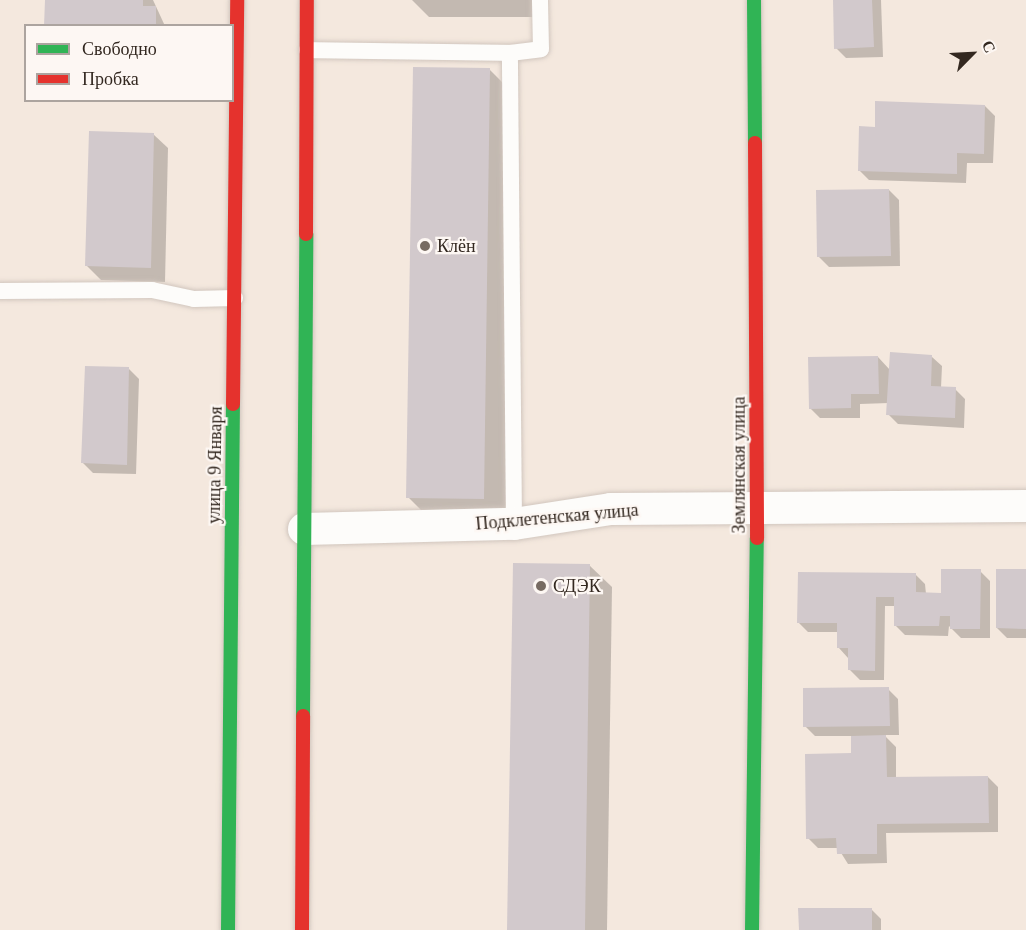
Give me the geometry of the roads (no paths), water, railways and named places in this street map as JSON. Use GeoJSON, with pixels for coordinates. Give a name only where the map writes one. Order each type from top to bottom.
{"type":"FeatureCollection","features":[{"type":"Feature","properties":{"kind":"main road","name":"улица 9 Января"},"geometry":{"type":"LineString","coordinates":[[228,930],[237,0]]}},
{"type":"Feature","properties":{"kind":"main road"},"geometry":{"type":"LineString","coordinates":[[302,930],[307,0]]}},
{"type":"Feature","properties":{"kind":"main road","name":"Землянская улица"},"geometry":{"type":"LineString","coordinates":[[752,930],[757,510],[754,0]]}},
{"type":"Feature","properties":{"kind":"street","name":"Подклетенская улица"},"geometry":{"type":"LineString","coordinates":[[304,530],[514,524],[611,509],[757,510],[1026,506]]}},
{"type":"Feature","properties":{"kind":"lane"},"geometry":{"type":"LineString","coordinates":[[307,50],[510,53],[541,49],[540,0]]}},
{"type":"Feature","properties":{"kind":"lane"},"geometry":{"type":"LineString","coordinates":[[510,53],[514,524]]}},
{"type":"Feature","properties":{"kind":"lane"},"geometry":{"type":"LineString","coordinates":[[0,291],[152,290],[194,299],[234,298]]}},
{"type":"Feature","properties":{"kind":"place","name":"Клён"},"geometry":{"type":"Point","coordinates":[425,246]}},
{"type":"Feature","properties":{"kind":"place","name":"СДЭК"},"geometry":{"type":"Point","coordinates":[541,586]}}]}
